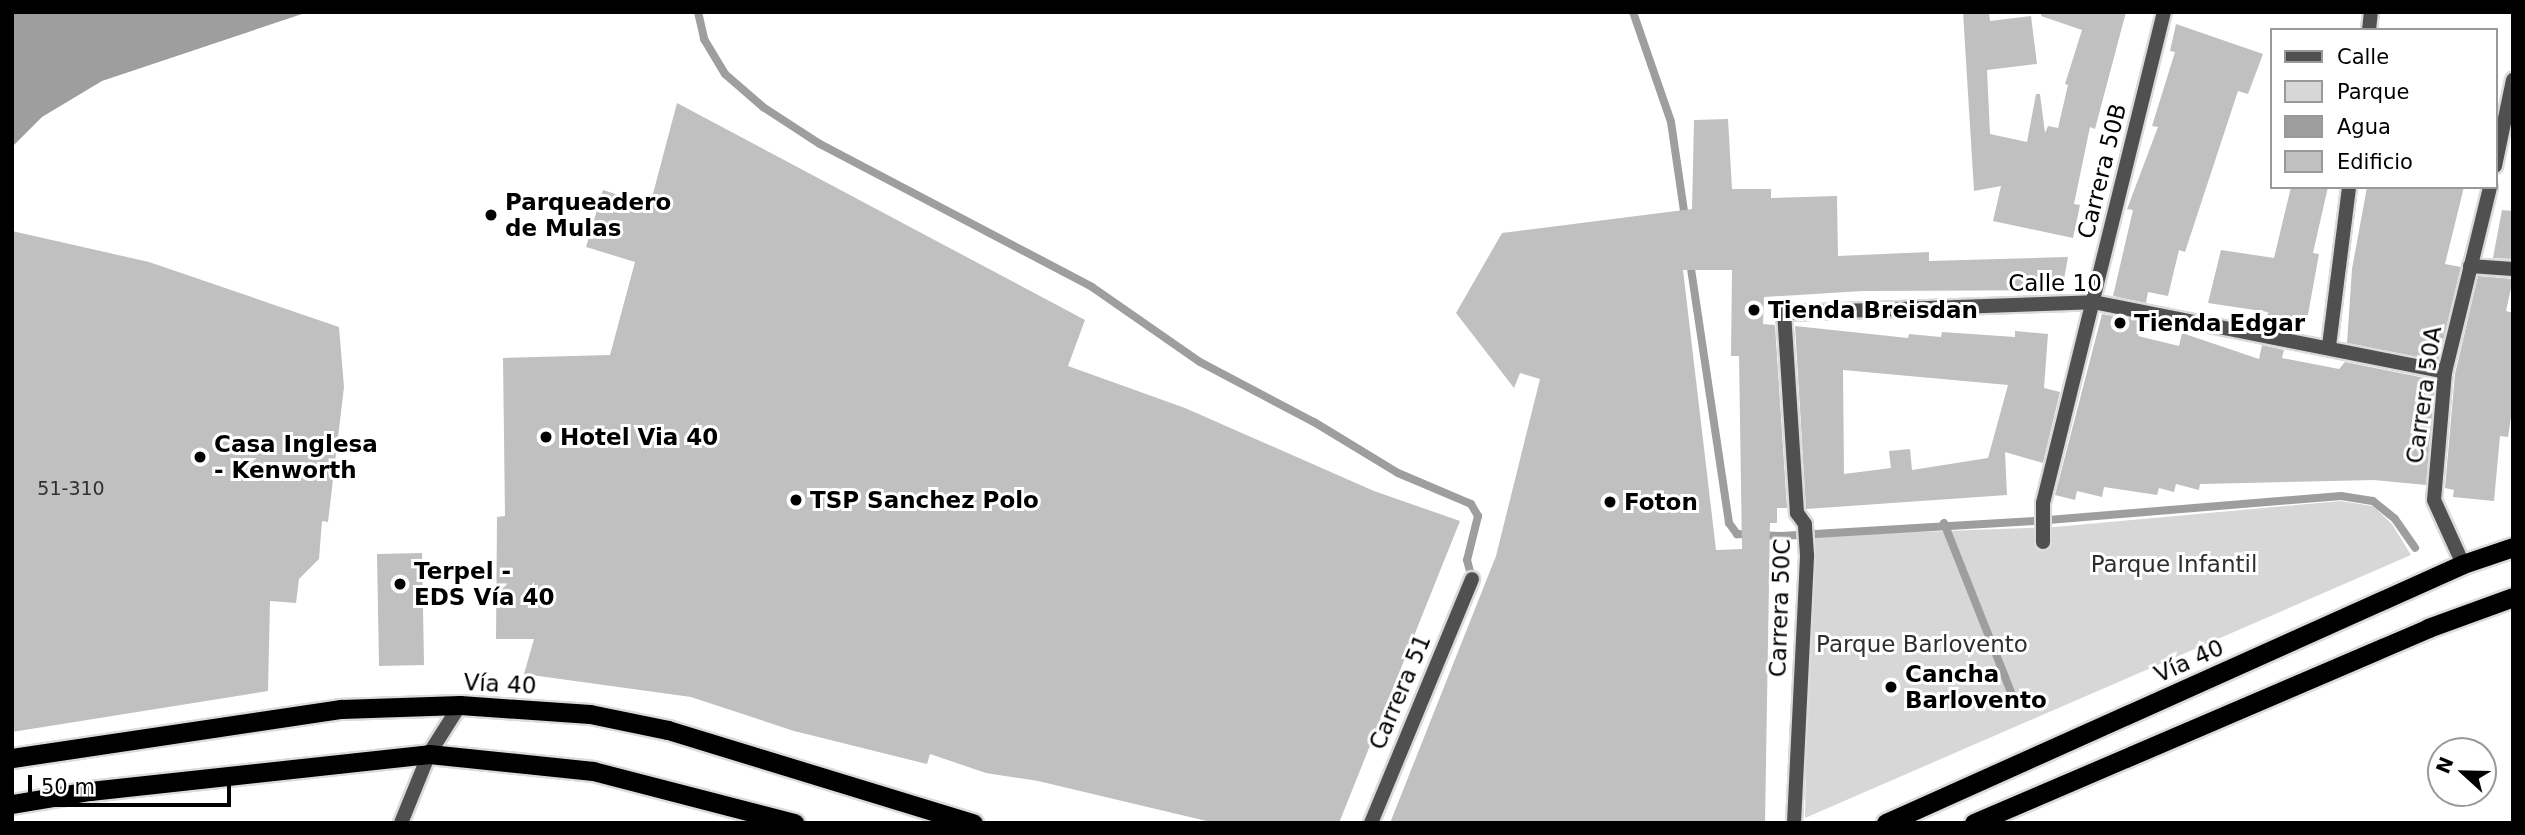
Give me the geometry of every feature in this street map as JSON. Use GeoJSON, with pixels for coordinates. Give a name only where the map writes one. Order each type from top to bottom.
{"type":"FeatureCollection","features":[{"type":"Feature","properties":{"kind":"highway","name":"Vía 40"},"geometry":{"type":"LineString","coordinates":[[1886,823],[2463,564],[2513,547]]}},
{"type":"Feature","properties":{"kind":"highway"},"geometry":{"type":"LineString","coordinates":[[1974,823],[2428,628],[2513,597]]}},
{"type":"Feature","properties":{"kind":"highway","name":"Vía 40"},"geometry":{"type":"LineString","coordinates":[[12,758],[341,709],[460,705],[590,714],[668,730],[973,823]]}},
{"type":"Feature","properties":{"kind":"highway"},"geometry":{"type":"LineString","coordinates":[[12,804],[90,791],[429,754],[593,771],[794,823]]}},
{"type":"Feature","properties":{"kind":"street","name":"Carrera 50B"},"geometry":{"type":"LineString","coordinates":[[2043,542],[2043,506],[2164,12]]}},
{"type":"Feature","properties":{"kind":"street"},"geometry":{"type":"LineString","coordinates":[[2497,156],[2513,80]]}},
{"type":"Feature","properties":{"kind":"street"},"geometry":{"type":"LineString","coordinates":[[2329,346],[2349,189]]}},
{"type":"Feature","properties":{"kind":"street","name":"Carrera 50A"},"geometry":{"type":"LineString","coordinates":[[2463,564],[2434,500],[2445,372],[2489,189]]}},
{"type":"Feature","properties":{"kind":"street"},"geometry":{"type":"LineString","coordinates":[[2470,266],[2513,269]]}},
{"type":"Feature","properties":{"kind":"street","name":"Calle 10"},"geometry":{"type":"LineString","coordinates":[[1784,313],[2093,302],[2329,346],[2445,372]]}},
{"type":"Feature","properties":{"kind":"street","name":"Carrera 50C"},"geometry":{"type":"LineString","coordinates":[[1784,313],[1797,513],[1805,524],[1807,555],[1794,823]]}},
{"type":"Feature","properties":{"kind":"street","name":"Carrera 51"},"geometry":{"type":"LineString","coordinates":[[1370,823],[1472,579]]}},
{"type":"Feature","properties":{"kind":"street"},"geometry":{"type":"LineString","coordinates":[[401,823],[429,754],[460,705]]}},
{"type":"Feature","properties":{"kind":"green space","name":"Parque Barlovento"},"geometry":{"type":"Polygon","coordinates":[[[2340,501],[2373,506],[2392,524],[2411,555],[1805,818],[1809,536],[2055,527],[2340,501]]]}},
{"type":"Feature","properties":{"kind":"water"},"geometry":{"type":"Polygon","coordinates":[[[12,12],[308,12],[102,81],[42,117],[12,147],[12,12]]]}},
{"type":"Feature","properties":{"kind":"building"},"geometry":{"type":"Polygon","coordinates":[[[1963,12],[1989,12],[1990,21],[2031,16],[2037,64],[1987,70],[1990,134],[2027,142],[2036,94],[2040,94],[2045,133],[2048,126],[2058,128],[2068,85],[2065,84],[2082,30],[2041,16],[2042,12],[2126,12],[2095,129],[2090,127],[2074,204],[2080,205],[2073,238],[1993,221],[2001,186],[1974,191],[1963,12]]]}},
{"type":"Feature","properties":{"kind":"building"},"geometry":{"type":"Polygon","coordinates":[[[2176,24],[2263,54],[2248,94],[2238,91],[2185,252],[2179,250],[2168,296],[2148,292],[2146,303],[2113,296],[2133,210],[2127,209],[2158,127],[2152,126],[2175,52],[2170,51],[2176,24]]]}},
{"type":"Feature","properties":{"kind":"building"},"geometry":{"type":"Polygon","coordinates":[[[677,103],[1085,320],[1068,366],[1185,408],[1374,491],[1460,521],[1339,823],[1215,823],[1038,781],[986,773],[930,754],[927,764],[794,731],[691,697],[524,674],[534,639],[496,639],[497,517],[505,516],[503,358],[610,355],[635,262],[586,247],[603,190],[650,205],[677,103]]]}},
{"type":"Feature","properties":{"kind":"building","name":"Foton"},"geometry":{"type":"Polygon","coordinates":[[[1728,119],[1732,189],[1771,189],[1771,198],[1837,196],[1838,256],[1929,252],[1929,261],[2068,257],[2062,290],[1863,291],[1764,297],[1763,324],[1775,325],[1787,508],[1777,508],[1777,523],[1770,523],[1765,823],[1390,823],[1496,556],[1540,379],[1520,373],[1514,388],[1456,313],[1502,233],[1692,209],[1694,120],[1728,119]],[[1683,270],[1716,550],[1742,549],[1739,356],[1731,356],[1732,270],[1683,270]]]}},
{"type":"Feature","properties":{"kind":"building"},"geometry":{"type":"Polygon","coordinates":[[[2291,189],[2328,189],[2313,253],[2319,254],[2307,320],[2290,316],[2287,331],[2266,326],[2268,312],[2208,303],[2221,250],[2274,258],[2291,189]]]}},
{"type":"Feature","properties":{"kind":"building"},"geometry":{"type":"Polygon","coordinates":[[[2367,189],[2464,189],[2445,264],[2461,267],[2438,361],[2347,343],[2352,269],[2367,189]]]}},
{"type":"Feature","properties":{"kind":"building"},"geometry":{"type":"Polygon","coordinates":[[[2502,210],[2513,211],[2513,259],[2493,258],[2502,210]]]}},
{"type":"Feature","properties":{"kind":"building"},"geometry":{"type":"Polygon","coordinates":[[[12,231],[149,262],[339,327],[344,387],[328,522],[322,521],[319,559],[299,579],[296,603],[270,601],[268,691],[12,732],[12,231]]]}},
{"type":"Feature","properties":{"kind":"building"},"geometry":{"type":"Polygon","coordinates":[[[2478,276],[2513,279],[2506,311],[2513,313],[2513,403],[2508,437],[2500,436],[2494,501],[2453,497],[2454,490],[2445,488],[2455,374],[2478,276]]]}},
{"type":"Feature","properties":{"kind":"building"},"geometry":{"type":"Polygon","coordinates":[[[2102,314],[2142,321],[2138,336],[2179,346],[2182,333],[2259,359],[2262,345],[2284,350],[2282,358],[2339,369],[2345,362],[2435,380],[2426,485],[2374,480],[2200,484],[2199,490],[2176,484],[2174,492],[2159,488],[2157,495],[2104,487],[2102,497],[2077,491],[2075,500],[2055,495],[2102,314]]]}},
{"type":"Feature","properties":{"kind":"building"},"geometry":{"type":"Polygon","coordinates":[[[1795,326],[1908,338],[1909,334],[1941,337],[1942,332],[2015,337],[2015,331],[2048,334],[2044,388],[2060,392],[2043,463],[2005,452],[2007,495],[1806,509],[1795,326]],[[1843,370],[1844,474],[1891,468],[1889,451],[1910,449],[1912,470],[1988,458],[2008,385],[1843,370]]]}},
{"type":"Feature","properties":{"kind":"building","name":"Terpel - EDS Vía 40"},"geometry":{"type":"Polygon","coordinates":[[[422,553],[424,665],[379,666],[377,554],[422,553]]]}},
{"type":"Feature","properties":{"kind":"waterway"},"geometry":{"type":"LineString","coordinates":[[698,12],[704,39],[725,74],[763,107],[820,144],[1092,287],[1200,362],[1314,422],[1398,473],[1471,504],[1478,516],[1467,560],[1472,579]]}},
{"type":"Feature","properties":{"kind":"waterway"},"geometry":{"type":"LineString","coordinates":[[1633,12],[1671,122],[1685,218]]}},
{"type":"Feature","properties":{"kind":"waterway"},"geometry":{"type":"LineString","coordinates":[[1690,262],[1729,523],[1737,534],[1781,536],[2048,520],[2341,496],[2373,501],[2395,519],[2415,548]]}},
{"type":"Feature","properties":{"kind":"waterway"},"geometry":{"type":"LineString","coordinates":[[1944,523],[2017,707]]}},
{"type":"Feature","properties":{"kind":"place","name":"Parqueadero de Mulas"},"geometry":{"type":"Point","coordinates":[491,215]}},
{"type":"Feature","properties":{"kind":"place","name":"Tienda Breisdan"},"geometry":{"type":"Point","coordinates":[1754,310]}},
{"type":"Feature","properties":{"kind":"place","name":"Tienda Edgar"},"geometry":{"type":"Point","coordinates":[2120,323]}},
{"type":"Feature","properties":{"kind":"place","name":"Hotel Via 40"},"geometry":{"type":"Point","coordinates":[546,437]}},
{"type":"Feature","properties":{"kind":"place","name":"Casa Inglesa - Kenworth"},"geometry":{"type":"Point","coordinates":[200,457]}},
{"type":"Feature","properties":{"kind":"place","name":"TSP Sanchez Polo"},"geometry":{"type":"Point","coordinates":[796,500]}},
{"type":"Feature","properties":{"kind":"place","name":"Foton"},"geometry":{"type":"Point","coordinates":[1610,502]}},
{"type":"Feature","properties":{"kind":"place","name":"Terpel - EDS Vía 40"},"geometry":{"type":"Point","coordinates":[400,584]}},
{"type":"Feature","properties":{"kind":"place","name":"Cancha Barlovento"},"geometry":{"type":"Point","coordinates":[1891,687]}},
{"type":"Feature","properties":{"kind":"park label","name":"Parque Infantil"},"geometry":{"type":"Point","coordinates":[2174,564]}}]}
